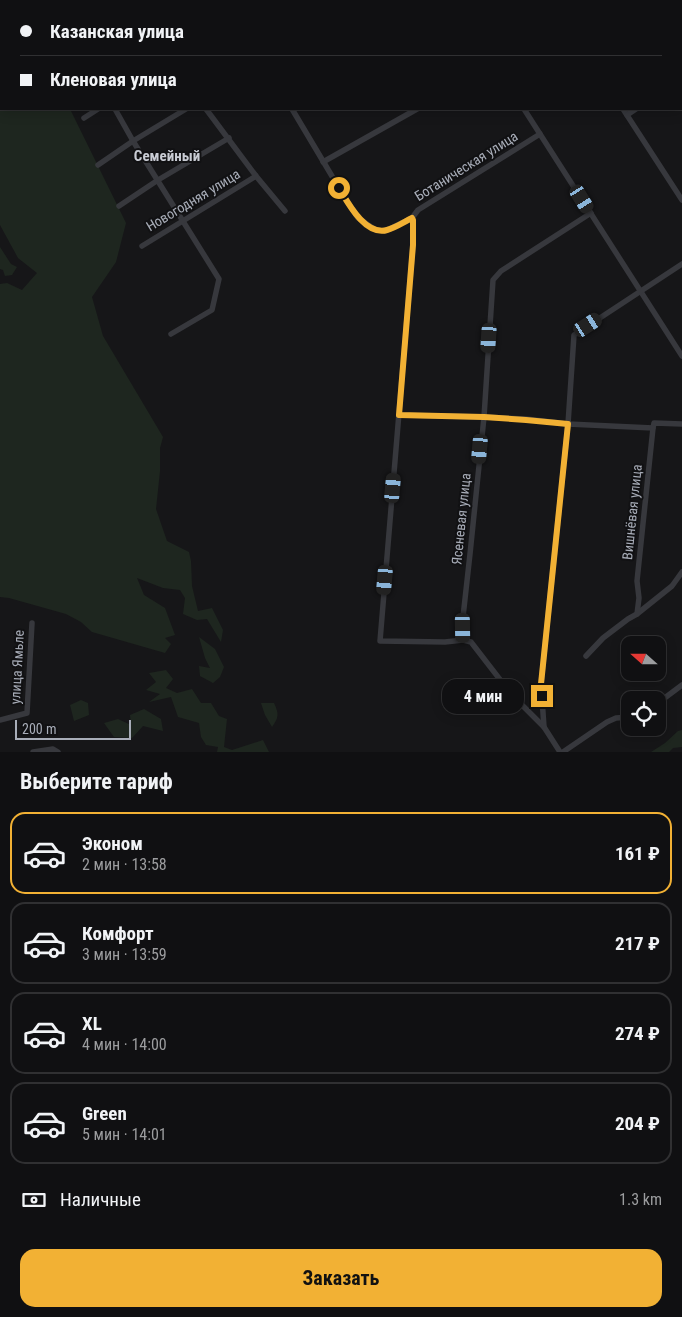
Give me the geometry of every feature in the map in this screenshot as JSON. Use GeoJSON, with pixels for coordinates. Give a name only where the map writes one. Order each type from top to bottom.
{"type":"FeatureCollection","features":[{"type":"Feature","properties":{"kind":"street"},"geometry":{"type":"LineString","coordinates":[[84,118],[96,110]]}},
{"type":"Feature","properties":{"kind":"street"},"geometry":{"type":"LineString","coordinates":[[116,110],[219,279],[212,310],[171,334]]}},
{"type":"Feature","properties":{"kind":"street"},"geometry":{"type":"LineString","coordinates":[[98,165],[184,110]]}},
{"type":"Feature","properties":{"kind":"street"},"geometry":{"type":"LineString","coordinates":[[207,110],[256,176],[285,211]]}},
{"type":"Feature","properties":{"kind":"street"},"geometry":{"type":"LineString","coordinates":[[293,110],[354,213],[366,224],[376,230],[385,231],[412,218]]}},
{"type":"Feature","properties":{"kind":"street"},"geometry":{"type":"LineString","coordinates":[[323,162],[415,110]]}},
{"type":"Feature","properties":{"kind":"street"},"geometry":{"type":"LineString","coordinates":[[525,110],[682,356]]}},
{"type":"Feature","properties":{"kind":"street"},"geometry":{"type":"LineString","coordinates":[[624,110],[682,200]]}},
{"type":"Feature","properties":{"kind":"street"},"geometry":{"type":"LineString","coordinates":[[627,115],[634,110]]}},
{"type":"Feature","properties":{"kind":"street","name":"Ботаническая улица"},"geometry":{"type":"LineString","coordinates":[[463,640],[445,642],[380,641],[413,245],[412,218],[418,210],[540,134]]}},
{"type":"Feature","properties":{"kind":"street"},"geometry":{"type":"LineString","coordinates":[[119,206],[158,180],[229,138]]}},
{"type":"Feature","properties":{"kind":"street","name":"Новогодняя улица"},"geometry":{"type":"LineString","coordinates":[[142,246],[256,176]]}},
{"type":"Feature","properties":{"kind":"street","name":"Ясеневая улица"},"geometry":{"type":"LineString","coordinates":[[463,640],[463,617],[484,417],[493,280],[501,271],[591,213]]}},
{"type":"Feature","properties":{"kind":"street"},"geometry":{"type":"LineString","coordinates":[[544,727],[541,684],[568,424],[574,335],[682,264]]}},
{"type":"Feature","properties":{"kind":"street"},"geometry":{"type":"LineString","coordinates":[[399,415],[484,417],[568,424],[653,428],[654,423],[682,424]]}},
{"type":"Feature","properties":{"kind":"street","name":"Вишнёвая улица"},"geometry":{"type":"LineString","coordinates":[[637,614],[639,598],[637,582],[653,428]]}},
{"type":"Feature","properties":{"kind":"street"},"geometry":{"type":"LineString","coordinates":[[586,656],[603,638],[672,586],[682,572]]}},
{"type":"Feature","properties":{"kind":"street","name":"улица Ямьле"},"geometry":{"type":"LineString","coordinates":[[0,720],[27,713],[32,623]]}},
{"type":"Feature","properties":{"kind":"street"},"geometry":{"type":"LineString","coordinates":[[463,640],[472,642],[512,695],[544,727],[562,752],[607,722],[621,718]]}},
{"type":"Feature","properties":{"kind":"street"},"geometry":{"type":"LineString","coordinates":[[666,697],[682,685]]}},
{"type":"Feature","properties":{"kind":"street"},"geometry":{"type":"LineString","coordinates":[[34,752],[53,749],[58,752]]}},
{"type":"Feature","properties":{"kind":"shaded area"},"geometry":{"type":"Polygon","coordinates":[[[0,110],[70,110],[126,223],[116,262],[92,297],[103,336],[163,437],[160,448],[160,471],[156,509],[167,541],[189,552],[192,586],[198,611],[212,608],[223,630],[221,642],[207,619],[197,620],[183,614],[185,598],[180,590],[163,588],[137,578],[144,595],[165,608],[175,635],[165,638],[171,644],[165,653],[92,632],[81,622],[66,614],[0,597],[0,284],[7,283],[22,290],[37,273],[18,258],[0,225],[0,110]]]}},
{"type":"Feature","properties":{"kind":"shaded area"},"geometry":{"type":"Polygon","coordinates":[[[0,247],[11,264],[17,267],[12,275],[5,276],[3,270],[0,269],[0,247]]]}},
{"type":"Feature","properties":{"kind":"shaded area"},"geometry":{"type":"Polygon","coordinates":[[[199,637],[215,649],[224,667],[220,677],[213,683],[200,676],[199,666],[210,668],[199,637]]]}},
{"type":"Feature","properties":{"kind":"shaded area"},"geometry":{"type":"Polygon","coordinates":[[[166,670],[173,679],[166,688],[177,693],[192,689],[201,703],[211,703],[219,716],[227,719],[224,747],[232,750],[263,740],[269,752],[217,752],[218,747],[206,745],[201,737],[199,723],[178,717],[171,697],[149,702],[160,694],[146,690],[156,682],[149,673],[166,670]]]}},
{"type":"Feature","properties":{"kind":"shaded area"},"geometry":{"type":"Polygon","coordinates":[[[81,700],[88,703],[89,715],[74,721],[70,705],[81,700]]]}},
{"type":"Feature","properties":{"kind":"shaded area"},"geometry":{"type":"Polygon","coordinates":[[[261,703],[274,703],[277,715],[272,727],[265,715],[261,703]]]}},
{"type":"Feature","properties":{"kind":"shaded area"},"geometry":{"type":"Polygon","coordinates":[[[144,709],[161,719],[163,731],[143,726],[132,738],[114,737],[104,723],[118,719],[131,725],[130,715],[144,709]]]}},
{"type":"Feature","properties":{"kind":"shaded area"},"geometry":{"type":"Polygon","coordinates":[[[682,730],[682,747],[673,748],[669,752],[651,752],[678,731],[682,730]]]}},
{"type":"Feature","properties":{"kind":"district","name":"Семейный"},"geometry":{"type":"Point","coordinates":[167,156]}},
{"type":"Feature","properties":{"kind":"route"},"geometry":{"type":"LineString","coordinates":[[339,188],[358,218],[376,230],[385,231],[412,218],[413,220],[413,245],[399,415],[484,417],[568,424],[541,684],[542,696]]}}]}
